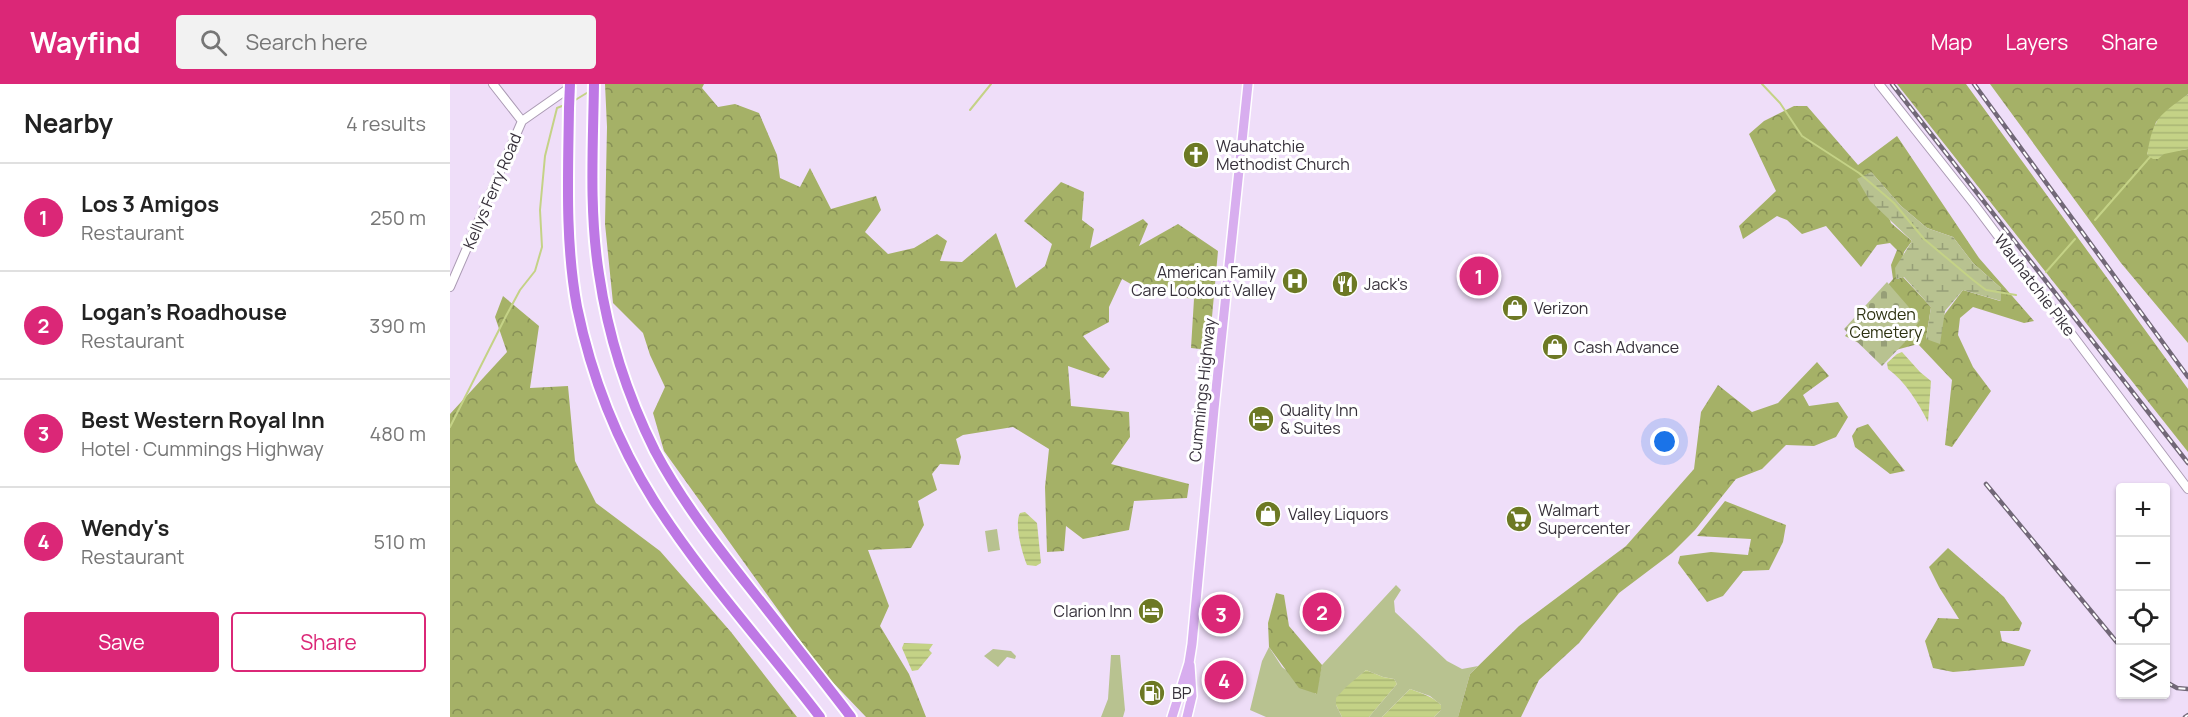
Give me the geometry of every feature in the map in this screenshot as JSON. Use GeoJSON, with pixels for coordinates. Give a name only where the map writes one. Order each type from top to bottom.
{"type":"FeatureCollection","features":[{"type":"Feature","properties":{"kind":"highway"},"geometry":{"type":"LineString","coordinates":[[572,84],[569,108],[567,209],[571,266],[587,346],[605,403],[634,465],[670,525],[818,717]]}},
{"type":"Feature","properties":{"kind":"highway"},"geometry":{"type":"LineString","coordinates":[[594,84],[591,191],[595,240],[605,310],[624,380],[656,452],[679,491],[708,534],[851,717]]}},
{"type":"Feature","properties":{"kind":"highway"},"geometry":{"type":"LineString","coordinates":[[813,668],[859,717]]}},
{"type":"Feature","properties":{"kind":"main road","name":"Cummings Highway"},"geometry":{"type":"LineString","coordinates":[[1187,717],[1192,696],[1189,663],[1248,84]]}},
{"type":"Feature","properties":{"kind":"main road","name":"Cummings Highway"},"geometry":{"type":"LineString","coordinates":[[1172,717],[1189,663]]}},
{"type":"Feature","properties":{"kind":"street"},"geometry":{"type":"LineString","coordinates":[[493,84],[522,121]]}},
{"type":"Feature","properties":{"kind":"street","name":"Kellys Ferry Road"},"geometry":{"type":"LineString","coordinates":[[450,287],[522,121],[572,84]]}},
{"type":"Feature","properties":{"kind":"street","name":"Wauhatchie Pike"},"geometry":{"type":"LineString","coordinates":[[1879,84],[1974,204],[2188,489]]}},
{"type":"Feature","properties":{"kind":"green space"},"geometry":{"type":"Polygon","coordinates":[[[605,84],[704,84],[702,88],[718,107],[735,104],[759,113],[777,155],[780,178],[800,187],[810,168],[831,209],[876,196],[881,210],[865,232],[888,254],[914,248],[937,234],[947,241],[940,261],[962,262],[996,233],[1016,288],[1045,266],[1052,244],[1024,221],[1061,182],[1084,192],[1082,220],[1094,229],[1090,248],[1143,219],[1148,224],[1139,246],[1178,224],[1218,251],[1209,350],[1191,348],[1194,299],[1145,292],[1122,279],[1109,307],[1109,322],[1083,336],[1110,369],[1103,378],[1068,366],[1071,406],[1129,412],[1130,437],[1111,464],[1189,484],[1187,498],[1134,501],[1129,530],[1083,539],[1066,526],[1064,551],[1047,552],[1045,487],[1049,449],[1013,427],[963,435],[956,439],[961,457],[959,465],[940,464],[932,474],[937,490],[918,501],[924,525],[911,548],[868,550],[889,606],[880,626],[909,674],[926,717],[866,717],[822,671],[664,451],[653,413],[665,387],[650,355],[643,333],[613,303],[605,224],[607,127],[605,84]]]}},
{"type":"Feature","properties":{"kind":"green space"},"geometry":{"type":"Polygon","coordinates":[[[1897,84],[1966,84],[2188,389],[2188,452],[1897,84]]]}},
{"type":"Feature","properties":{"kind":"green space"},"geometry":{"type":"Polygon","coordinates":[[[1990,84],[2188,84],[2188,94],[2156,122],[2147,155],[2188,149],[2188,343],[2121,263],[1990,84]]]}},
{"type":"Feature","properties":{"kind":"green space"},"geometry":{"type":"Polygon","coordinates":[[[1794,106],[1807,106],[1858,165],[1897,136],[1979,258],[2034,321],[2024,323],[1973,307],[1960,318],[1958,335],[1973,367],[1991,391],[1952,447],[1945,445],[1952,380],[1918,344],[1881,354],[1845,336],[1893,279],[1891,265],[1897,250],[1890,243],[1877,245],[1861,267],[1826,226],[1802,234],[1787,220],[1777,216],[1743,239],[1739,226],[1776,191],[1749,134],[1764,121],[1794,106]],[[1871,172],[1891,223],[1912,241],[1904,252],[1897,279],[1903,277],[1931,307],[1926,339],[1963,290],[2000,301],[2001,288],[1973,263],[1953,237],[1927,228],[1901,206],[1871,172]]]}},
{"type":"Feature","properties":{"kind":"green space"},"geometry":{"type":"Polygon","coordinates":[[[1871,172],[1901,206],[1927,228],[1953,237],[1973,263],[2001,288],[2001,301],[1963,290],[1945,311],[1940,344],[1926,339],[1931,307],[1904,277],[1896,279],[1895,268],[1912,241],[1870,201],[1857,179],[1871,172]]]}},
{"type":"Feature","properties":{"kind":"green space","name":"Rowden Cemetery"},"geometry":{"type":"Polygon","coordinates":[[[1887,282],[1920,320],[1905,342],[1882,366],[1844,329],[1887,282]]]}},
{"type":"Feature","properties":{"kind":"green space"},"geometry":{"type":"Polygon","coordinates":[[[503,296],[539,326],[530,388],[568,386],[575,461],[596,503],[660,551],[731,632],[797,717],[450,717],[450,414],[507,352],[495,317],[503,296]]]}},
{"type":"Feature","properties":{"kind":"green space"},"geometry":{"type":"Polygon","coordinates":[[[1817,362],[1829,376],[1803,395],[1809,406],[1838,402],[1848,417],[1836,437],[1814,446],[1786,445],[1762,469],[1736,479],[1695,530],[1672,553],[1619,593],[1579,643],[1539,680],[1521,717],[1458,717],[1470,674],[1519,626],[1626,546],[1694,469],[1701,412],[1718,385],[1752,412],[1778,403],[1817,362]]]}},
{"type":"Feature","properties":{"kind":"green space"},"geometry":{"type":"Polygon","coordinates":[[[1868,424],[1905,471],[1890,474],[1855,447],[1852,436],[1857,428],[1868,424]]]}},
{"type":"Feature","properties":{"kind":"green space"},"geometry":{"type":"Polygon","coordinates":[[[1725,501],[1786,525],[1783,542],[1769,570],[1743,571],[1723,596],[1707,602],[1678,563],[1680,556],[1711,552],[1748,555],[1751,539],[1697,536],[1725,501]]]}},
{"type":"Feature","properties":{"kind":"green space"},"geometry":{"type":"Polygon","coordinates":[[[997,529],[1000,550],[988,552],[985,531],[997,529]]]}},
{"type":"Feature","properties":{"kind":"green space"},"geometry":{"type":"Polygon","coordinates":[[[1948,548],[2004,597],[2022,623],[2019,631],[2000,631],[2002,641],[2031,650],[2024,666],[1953,672],[1933,668],[1925,641],[1938,618],[1959,619],[1929,567],[1948,548]]]}},
{"type":"Feature","properties":{"kind":"green space"},"geometry":{"type":"Polygon","coordinates":[[[1396,585],[1401,590],[1394,601],[1395,612],[1447,661],[1462,669],[1478,666],[1470,674],[1458,717],[1434,717],[1441,710],[1441,705],[1430,696],[1410,689],[1382,717],[1369,717],[1397,684],[1394,679],[1366,670],[1336,705],[1342,717],[1266,717],[1250,710],[1262,661],[1269,647],[1282,667],[1316,694],[1322,665],[1396,585]]]}},
{"type":"Feature","properties":{"kind":"green space"},"geometry":{"type":"Polygon","coordinates":[[[1276,593],[1284,595],[1289,626],[1322,665],[1317,694],[1299,688],[1269,647],[1268,623],[1276,593]]]}},
{"type":"Feature","properties":{"kind":"green space"},"geometry":{"type":"Polygon","coordinates":[[[993,649],[1011,651],[1016,656],[1015,659],[1007,657],[998,667],[984,656],[993,649]]]}},
{"type":"Feature","properties":{"kind":"green space"},"geometry":{"type":"Polygon","coordinates":[[[1111,655],[1120,655],[1125,710],[1123,717],[1101,717],[1108,699],[1111,655]]]}},
{"type":"Feature","properties":{"kind":"shaded area"},"geometry":{"type":"Polygon","coordinates":[[[2188,94],[2188,149],[2153,159],[2147,155],[2155,125],[2164,113],[2188,94]]]}},
{"type":"Feature","properties":{"kind":"shaded area"},"geometry":{"type":"Polygon","coordinates":[[[1902,352],[1931,381],[1928,422],[1906,386],[1888,369],[1887,363],[1902,352]]]}},
{"type":"Feature","properties":{"kind":"shaded area"},"geometry":{"type":"Polygon","coordinates":[[[1025,512],[1037,523],[1041,563],[1036,566],[1027,565],[1019,539],[1018,518],[1020,513],[1025,512]]]}},
{"type":"Feature","properties":{"kind":"shaded area"},"geometry":{"type":"Polygon","coordinates":[[[904,643],[933,644],[929,650],[932,653],[918,670],[912,671],[902,648],[904,643]]]}},
{"type":"Feature","properties":{"kind":"shaded area"},"geometry":{"type":"Polygon","coordinates":[[[1366,670],[1394,679],[1397,684],[1369,717],[1342,717],[1336,705],[1336,698],[1366,670]]]}},
{"type":"Feature","properties":{"kind":"shaded area"},"geometry":{"type":"Polygon","coordinates":[[[1410,689],[1434,699],[1441,705],[1441,710],[1434,717],[1382,717],[1410,689]]]}},
{"type":"Feature","properties":{"kind":"waterway"},"geometry":{"type":"LineString","coordinates":[[970,110],[991,84]]}},
{"type":"Feature","properties":{"kind":"waterway"},"geometry":{"type":"LineString","coordinates":[[1762,84],[1780,103],[1802,136],[1859,173],[1894,203],[1924,239],[1973,280],[1986,290],[2016,295]]}},
{"type":"Feature","properties":{"kind":"waterway"},"geometry":{"type":"LineString","coordinates":[[572,102],[590,91]]}},
{"type":"Feature","properties":{"kind":"waterway"},"geometry":{"type":"LineString","coordinates":[[450,427],[520,290],[535,271],[542,247],[540,210],[545,156],[557,108],[567,104]]}},
{"type":"Feature","properties":{"kind":"waterway"},"geometry":{"type":"LineString","coordinates":[[2095,220],[2150,157]]}},
{"type":"Feature","properties":{"kind":"waterway"},"geometry":{"type":"LineString","coordinates":[[2046,272],[2075,239]]}},
{"type":"Feature","properties":{"kind":"railway"},"geometry":{"type":"LineString","coordinates":[[1892,84],[2188,463]]}},
{"type":"Feature","properties":{"kind":"railway"},"geometry":{"type":"LineString","coordinates":[[1974,84],[2188,377]]}},
{"type":"Feature","properties":{"kind":"railway"},"geometry":{"type":"LineString","coordinates":[[1986,484],[2119,645]]}},
{"type":"Feature","properties":{"kind":"railway"},"geometry":{"type":"LineString","coordinates":[[2170,684],[2177,688],[2188,689]]}},
{"type":"Feature","properties":{"kind":"place","name":"Wauhatchie Methodist Church"},"geometry":{"type":"Point","coordinates":[1196,155]}},
{"type":"Feature","properties":{"kind":"place","name":"Los 3 Amigos"},"geometry":{"type":"Point","coordinates":[1479,276]}},
{"type":"Feature","properties":{"kind":"place","name":"American Family Care Lookout Valley"},"geometry":{"type":"Point","coordinates":[1295,281]}},
{"type":"Feature","properties":{"kind":"place","name":"Jack's"},"geometry":{"type":"Point","coordinates":[1345,284]}},
{"type":"Feature","properties":{"kind":"place","name":"Verizon"},"geometry":{"type":"Point","coordinates":[1515,308]}},
{"type":"Feature","properties":{"kind":"place","name":"Cash Advance"},"geometry":{"type":"Point","coordinates":[1555,347]}},
{"type":"Feature","properties":{"kind":"place","name":"Quality Inn & Suites"},"geometry":{"type":"Point","coordinates":[1261,419]}},
{"type":"Feature","properties":{"kind":"place","name":"Valley Liquors"},"geometry":{"type":"Point","coordinates":[1268,514]}},
{"type":"Feature","properties":{"kind":"place","name":"Walmart Supercenter"},"geometry":{"type":"Point","coordinates":[1519,519]}},
{"type":"Feature","properties":{"kind":"place","name":"Clarion Inn"},"geometry":{"type":"Point","coordinates":[1151,611]}},
{"type":"Feature","properties":{"kind":"place","name":"Logan's Roadhouse"},"geometry":{"type":"Point","coordinates":[1322,612]}},
{"type":"Feature","properties":{"kind":"place","name":"Best Western Royal Inn"},"geometry":{"type":"Point","coordinates":[1221,614]}},
{"type":"Feature","properties":{"kind":"place","name":"Wendy's"},"geometry":{"type":"Point","coordinates":[1224,680]}},
{"type":"Feature","properties":{"kind":"place","name":"BP"},"geometry":{"type":"Point","coordinates":[1152,693]}}]}
